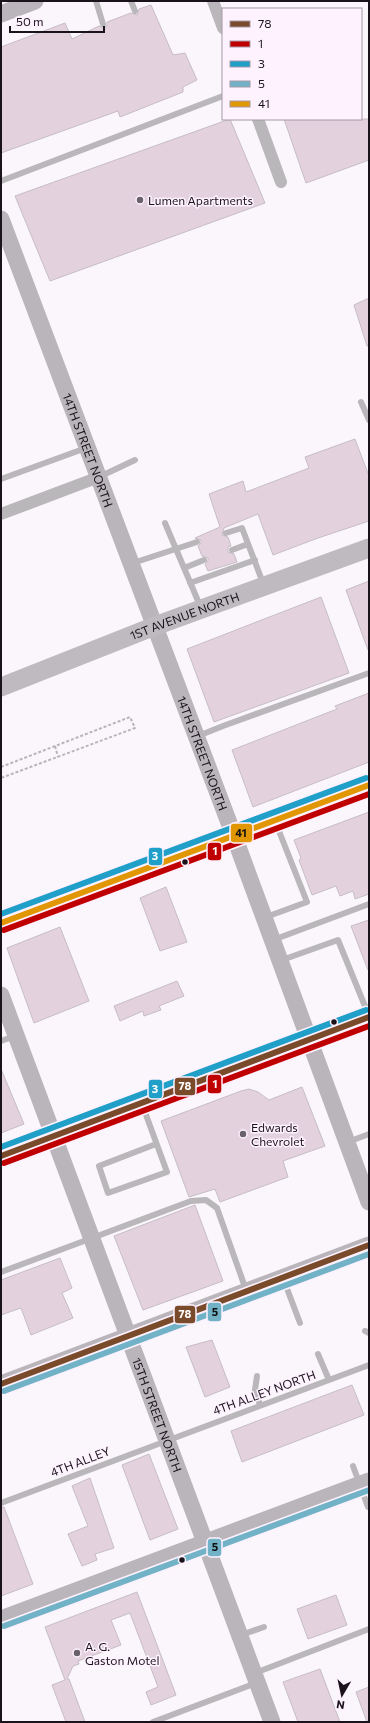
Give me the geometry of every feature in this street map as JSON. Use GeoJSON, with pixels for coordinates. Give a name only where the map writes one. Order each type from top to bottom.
{"type":"FeatureCollection","features":[{"type":"Feature","properties":{"kind":"main road","name":"1ST AVENUE NORTH"},"geometry":{"type":"LineString","coordinates":[[1,687],[155,626],[369,548]]}},
{"type":"Feature","properties":{"kind":"street"},"geometry":{"type":"LineString","coordinates":[[1,14],[34,1]]}},
{"type":"Feature","properties":{"kind":"street"},"geometry":{"type":"LineString","coordinates":[[213,1],[222,25]]}},
{"type":"Feature","properties":{"kind":"street"},"geometry":{"type":"LineString","coordinates":[[258,120],[281,182]]}},
{"type":"Feature","properties":{"kind":"street","name":"14TH STREET NORTH"},"geometry":{"type":"LineString","coordinates":[[1,219],[100,477],[369,1202]]}},
{"type":"Feature","properties":{"kind":"street"},"geometry":{"type":"LineString","coordinates":[[1,514],[100,477]]}},
{"type":"Feature","properties":{"kind":"street"},"geometry":{"type":"LineString","coordinates":[[1,923],[369,785]]}},
{"type":"Feature","properties":{"kind":"street","name":"15TH STREET NORTH"},"geometry":{"type":"LineString","coordinates":[[1,995],[9,1038],[54,1136],[272,1722]]}},
{"type":"Feature","properties":{"kind":"street"},"geometry":{"type":"LineString","coordinates":[[1,1156],[369,1016]]}},
{"type":"Feature","properties":{"kind":"street"},"geometry":{"type":"LineString","coordinates":[[1,1384],[369,1245]]}},
{"type":"Feature","properties":{"kind":"street"},"geometry":{"type":"LineString","coordinates":[[1,1619],[364,1483]]}},
{"type":"Feature","properties":{"kind":"lane"},"geometry":{"type":"LineString","coordinates":[[96,1],[103,24]]}},
{"type":"Feature","properties":{"kind":"lane"},"geometry":{"type":"LineString","coordinates":[[131,1],[134,11]]}},
{"type":"Feature","properties":{"kind":"lane"},"geometry":{"type":"LineString","coordinates":[[1,181],[222,96]]}},
{"type":"Feature","properties":{"kind":"lane"},"geometry":{"type":"LineString","coordinates":[[361,402],[369,420]]}},
{"type":"Feature","properties":{"kind":"lane"},"geometry":{"type":"LineString","coordinates":[[1,478],[88,447]]}},
{"type":"Feature","properties":{"kind":"lane"},"geometry":{"type":"LineString","coordinates":[[100,477],[135,460]]}},
{"type":"Feature","properties":{"kind":"lane"},"geometry":{"type":"LineString","coordinates":[[165,523],[202,609]]}},
{"type":"Feature","properties":{"kind":"lane"},"geometry":{"type":"LineString","coordinates":[[226,533],[242,528],[264,586]]}},
{"type":"Feature","properties":{"kind":"lane"},"geometry":{"type":"LineString","coordinates":[[131,563],[197,542]]}},
{"type":"Feature","properties":{"kind":"lane"},"geometry":{"type":"LineString","coordinates":[[232,550],[248,544]]}},
{"type":"Feature","properties":{"kind":"lane"},"geometry":{"type":"LineString","coordinates":[[184,568],[204,560]]}},
{"type":"Feature","properties":{"kind":"lane"},"geometry":{"type":"LineString","coordinates":[[190,583],[255,560]]}},
{"type":"Feature","properties":{"kind":"lane"},"geometry":{"type":"LineString","coordinates":[[197,737],[223,726],[369,673]]}},
{"type":"Feature","properties":{"kind":"lane"},"geometry":{"type":"LineString","coordinates":[[264,918],[307,902],[275,820]]}},
{"type":"Feature","properties":{"kind":"lane"},"geometry":{"type":"LineString","coordinates":[[272,940],[369,904]]}},
{"type":"Feature","properties":{"kind":"lane"},"geometry":{"type":"LineString","coordinates":[[280,961],[338,940],[369,1016]]}},
{"type":"Feature","properties":{"kind":"lane"},"geometry":{"type":"LineString","coordinates":[[141,1102],[167,1172],[108,1193],[99,1166],[156,1144]]}},
{"type":"Feature","properties":{"kind":"lane"},"geometry":{"type":"LineString","coordinates":[[347,1142],[369,1134]]}},
{"type":"Feature","properties":{"kind":"lane"},"geometry":{"type":"LineString","coordinates":[[1,1272],[192,1201],[206,1200],[217,1208],[246,1292]]}},
{"type":"Feature","properties":{"kind":"lane"},"geometry":{"type":"LineString","coordinates":[[283,1278],[300,1324]]}},
{"type":"Feature","properties":{"kind":"lane"},"geometry":{"type":"LineString","coordinates":[[318,1354],[329,1380]]}},
{"type":"Feature","properties":{"kind":"lane","name":"4TH ALLEY NORTH"},"geometry":{"type":"LineString","coordinates":[[167,1440],[369,1365]]}},
{"type":"Feature","properties":{"kind":"lane"},"geometry":{"type":"LineString","coordinates":[[256,1376],[255,1390],[260,1405]]}},
{"type":"Feature","properties":{"kind":"lane","name":"4TH ALLEY"},"geometry":{"type":"LineString","coordinates":[[1,1503],[167,1440]]}},
{"type":"Feature","properties":{"kind":"lane"},"geometry":{"type":"LineString","coordinates":[[353,1466],[364,1483],[368,1507]]}},
{"type":"Feature","properties":{"kind":"lane"},"geometry":{"type":"LineString","coordinates":[[240,1635],[264,1627]]}},
{"type":"Feature","properties":{"kind":"lane"},"geometry":{"type":"LineString","coordinates":[[153,1722],[369,1629]]}},
{"type":"Feature","properties":{"kind":"path"},"geometry":{"type":"LineString","coordinates":[[1,767],[130,717],[135,728],[1,778]]}},
{"type":"Feature","properties":{"kind":"path"},"geometry":{"type":"LineString","coordinates":[[55,746],[58,757]]}},
{"type":"Feature","properties":{"kind":"building"},"geometry":{"type":"Polygon","coordinates":[[[151,5],[173,55],[185,53],[197,80],[183,87],[183,92],[120,117],[118,111],[1,153],[1,47],[65,23],[72,39],[99,26],[105,28],[107,22],[131,13],[137,15],[139,9],[151,5]]]}},
{"type":"Feature","properties":{"kind":"building"},"geometry":{"type":"Polygon","coordinates":[[[369,119],[369,160],[306,183],[284,120],[369,119]]]}},
{"type":"Feature","properties":{"kind":"building","name":"Lumen Apartments"},"geometry":{"type":"Polygon","coordinates":[[[230,120],[265,203],[50,281],[15,196],[230,120]]]}},
{"type":"Feature","properties":{"kind":"building"},"geometry":{"type":"Polygon","coordinates":[[[369,298],[369,346],[367,346],[354,305],[369,298]]]}},
{"type":"Feature","properties":{"kind":"building"},"geometry":{"type":"Polygon","coordinates":[[[355,439],[369,476],[369,521],[273,555],[258,514],[224,528],[222,535],[228,537],[231,546],[228,547],[228,552],[234,554],[237,562],[208,571],[205,564],[208,561],[208,558],[202,556],[198,546],[201,543],[201,540],[195,538],[220,527],[209,494],[243,481],[246,492],[309,468],[305,457],[355,439]]]}},
{"type":"Feature","properties":{"kind":"building"},"geometry":{"type":"Polygon","coordinates":[[[369,581],[369,650],[368,650],[346,590],[369,581]]]}},
{"type":"Feature","properties":{"kind":"building"},"geometry":{"type":"Polygon","coordinates":[[[321,597],[349,673],[214,722],[187,649],[321,597]]]}},
{"type":"Feature","properties":{"kind":"building"},"geometry":{"type":"Polygon","coordinates":[[[369,693],[369,762],[253,807],[232,750],[337,709],[335,706],[369,693]]]}},
{"type":"Feature","properties":{"kind":"building"},"geometry":{"type":"Polygon","coordinates":[[[369,812],[369,894],[355,899],[353,891],[340,896],[336,886],[312,895],[299,860],[301,858],[294,840],[369,812]]]}},
{"type":"Feature","properties":{"kind":"building"},"geometry":{"type":"Polygon","coordinates":[[[166,887],[187,942],[160,951],[140,898],[166,887]]]}},
{"type":"Feature","properties":{"kind":"building"},"geometry":{"type":"Polygon","coordinates":[[[369,920],[369,970],[368,970],[351,926],[369,920]]]}},
{"type":"Feature","properties":{"kind":"building"},"geometry":{"type":"Polygon","coordinates":[[[60,927],[89,1001],[34,1023],[7,948],[60,927]]]}},
{"type":"Feature","properties":{"kind":"building"},"geometry":{"type":"Polygon","coordinates":[[[177,981],[184,996],[159,1006],[161,1010],[144,1016],[143,1011],[120,1021],[114,1006],[177,981]]]}},
{"type":"Feature","properties":{"kind":"building"},"geometry":{"type":"Polygon","coordinates":[[[1,1069],[24,1124],[1,1133],[1,1069]]]}},
{"type":"Feature","properties":{"kind":"building","name":"Edwards Chevrolet"},"geometry":{"type":"Polygon","coordinates":[[[302,1087],[325,1146],[283,1161],[288,1177],[220,1202],[215,1189],[189,1197],[161,1121],[249,1089],[258,1092],[269,1100],[302,1087]]]}},
{"type":"Feature","properties":{"kind":"building"},"geometry":{"type":"Polygon","coordinates":[[[195,1205],[223,1281],[143,1310],[114,1236],[195,1205]]]}},
{"type":"Feature","properties":{"kind":"building"},"geometry":{"type":"Polygon","coordinates":[[[60,1258],[72,1288],[62,1293],[73,1318],[31,1335],[21,1308],[1,1315],[1,1280],[60,1258]]]}},
{"type":"Feature","properties":{"kind":"building"},"geometry":{"type":"Polygon","coordinates":[[[212,1340],[230,1387],[205,1397],[186,1347],[212,1340]]]}},
{"type":"Feature","properties":{"kind":"building"},"geometry":{"type":"Polygon","coordinates":[[[352,1385],[364,1415],[242,1462],[231,1431],[352,1385]]]}},
{"type":"Feature","properties":{"kind":"building"},"geometry":{"type":"Polygon","coordinates":[[[149,1454],[178,1529],[150,1540],[122,1465],[149,1454]]]}},
{"type":"Feature","properties":{"kind":"building"},"geometry":{"type":"Polygon","coordinates":[[[90,1478],[114,1548],[95,1554],[97,1560],[82,1566],[68,1534],[88,1526],[72,1486],[90,1478]]]}},
{"type":"Feature","properties":{"kind":"building"},"geometry":{"type":"Polygon","coordinates":[[[1,1507],[4,1507],[33,1584],[1,1596],[1,1507]]]}},
{"type":"Feature","properties":{"kind":"building","name":"A. G. Gaston Motel"},"geometry":{"type":"Polygon","coordinates":[[[137,1592],[176,1695],[151,1705],[146,1692],[158,1687],[130,1613],[111,1620],[121,1645],[78,1661],[79,1664],[73,1666],[67,1679],[69,1679],[85,1722],[66,1722],[52,1685],[65,1680],[45,1627],[137,1592]]]}},
{"type":"Feature","properties":{"kind":"building"},"geometry":{"type":"Polygon","coordinates":[[[336,1595],[347,1625],[308,1639],[297,1609],[336,1595]]]}},
{"type":"Feature","properties":{"kind":"building"},"geometry":{"type":"Polygon","coordinates":[[[320,1669],[340,1722],[298,1722],[283,1682],[320,1669]]]}},
{"type":"Feature","properties":{"kind":"building"},"geometry":{"type":"Polygon","coordinates":[[[369,1687],[369,1722],[367,1722],[356,1692],[369,1687]]]}},
{"type":"Feature","properties":{"kind":"transit line","name":"3"},"geometry":{"type":"LineString","coordinates":[[1,914],[366,778]]}},
{"type":"Feature","properties":{"kind":"transit line","name":"41"},"geometry":{"type":"LineString","coordinates":[[1,923],[369,785]]}},
{"type":"Feature","properties":{"kind":"transit line","name":"1"},"geometry":{"type":"LineString","coordinates":[[4,930],[369,794]]}},
{"type":"Feature","properties":{"kind":"transit line","name":"3"},"geometry":{"type":"LineString","coordinates":[[1,1147],[366,1010]]}},
{"type":"Feature","properties":{"kind":"transit line","name":"78"},"geometry":{"type":"LineString","coordinates":[[1,1156],[369,1017]]}},
{"type":"Feature","properties":{"kind":"transit line","name":"1"},"geometry":{"type":"LineString","coordinates":[[4,1163],[369,1026]]}},
{"type":"Feature","properties":{"kind":"transit line","name":"78"},"geometry":{"type":"LineString","coordinates":[[1,1384],[369,1245]]}},
{"type":"Feature","properties":{"kind":"transit line","name":"5"},"geometry":{"type":"LineString","coordinates":[[4,1391],[369,1254]]}},
{"type":"Feature","properties":{"kind":"transit line","name":"5"},"geometry":{"type":"LineString","coordinates":[[4,1626],[369,1490]]}},
{"type":"Feature","properties":{"kind":"place","name":"Lumen Apartments"},"geometry":{"type":"Point","coordinates":[140,200]}},
{"type":"Feature","properties":{"kind":"place","name":"Edwards Chevrolet"},"geometry":{"type":"Point","coordinates":[243,1134]}},
{"type":"Feature","properties":{"kind":"place","name":"A. G. Gaston Motel"},"geometry":{"type":"Point","coordinates":[77,1653]}}]}
